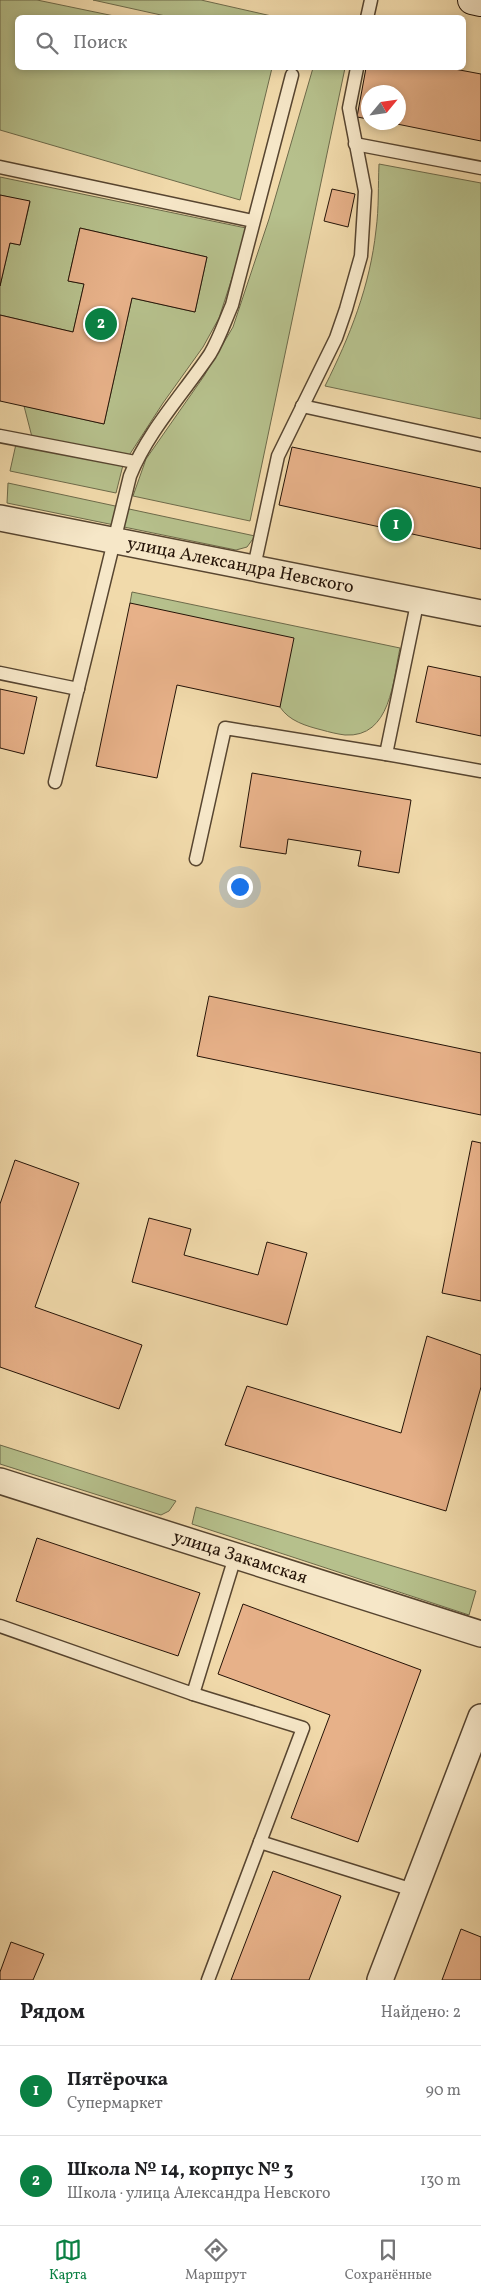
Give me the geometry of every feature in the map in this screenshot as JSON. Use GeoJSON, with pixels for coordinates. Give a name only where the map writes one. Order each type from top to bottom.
{"type":"FeatureCollection","features":[{"type":"Feature","properties":{"kind":"main road"},"geometry":{"type":"LineString","coordinates":[[472,0],[481,2]]}},
{"type":"Feature","properties":{"kind":"street","name":"улица Александра Невского"},"geometry":{"type":"LineString","coordinates":[[0,518],[418,599],[481,613]]}},
{"type":"Feature","properties":{"kind":"street","name":"улица Закамская"},"geometry":{"type":"LineString","coordinates":[[0,1482],[481,1634]]}},
{"type":"Feature","properties":{"kind":"street"},"geometry":{"type":"LineString","coordinates":[[380,1980],[481,1717]]}},
{"type":"Feature","properties":{"kind":"lane"},"geometry":{"type":"LineString","coordinates":[[368,15],[371,0]]}},
{"type":"Feature","properties":{"kind":"lane"},"geometry":{"type":"LineString","coordinates":[[254,567],[278,456],[336,338],[361,256],[364,191],[349,108],[357,70]]}},
{"type":"Feature","properties":{"kind":"lane"},"geometry":{"type":"LineString","coordinates":[[55,782],[124,494],[135,462],[141,451],[211,352],[222,331],[232,305],[292,76]]}},
{"type":"Feature","properties":{"kind":"lane"},"geometry":{"type":"LineString","coordinates":[[355,144],[481,168]]}},
{"type":"Feature","properties":{"kind":"lane"},"geometry":{"type":"LineString","coordinates":[[0,166],[253,221]]}},
{"type":"Feature","properties":{"kind":"lane"},"geometry":{"type":"LineString","coordinates":[[302,406],[481,444]]}},
{"type":"Feature","properties":{"kind":"lane"},"geometry":{"type":"LineString","coordinates":[[0,436],[135,462]]}},
{"type":"Feature","properties":{"kind":"lane"},"geometry":{"type":"LineString","coordinates":[[386,754],[418,599]]}},
{"type":"Feature","properties":{"kind":"lane"},"geometry":{"type":"LineString","coordinates":[[0,673],[78,689]]}},
{"type":"Feature","properties":{"kind":"lane"},"geometry":{"type":"LineString","coordinates":[[196,859],[225,728],[481,770]]}},
{"type":"Feature","properties":{"kind":"lane"},"geometry":{"type":"LineString","coordinates":[[193,1694],[235,1557]]}},
{"type":"Feature","properties":{"kind":"lane"},"geometry":{"type":"LineString","coordinates":[[0,1626],[193,1694],[303,1728],[208,1980]]}},
{"type":"Feature","properties":{"kind":"lane"},"geometry":{"type":"LineString","coordinates":[[260,1842],[413,1890]]}},
{"type":"Feature","properties":{"kind":"green space"},"geometry":{"type":"Polygon","coordinates":[[[0,0],[37,0],[109,15],[15,15],[15,70],[272,70],[240,200],[0,130],[0,0]]]}},
{"type":"Feature","properties":{"kind":"green space"},"geometry":{"type":"Polygon","coordinates":[[[93,0],[201,0],[267,15],[161,15],[93,0]]]}},
{"type":"Feature","properties":{"kind":"green space"},"geometry":{"type":"Polygon","coordinates":[[[312,70],[345,70],[250,521],[133,496],[146,459],[204,376],[233,327],[269,219],[312,70]]]}},
{"type":"Feature","properties":{"kind":"green space"},"geometry":{"type":"Polygon","coordinates":[[[379,164],[481,183],[481,419],[325,386],[351,329],[369,271],[377,222],[379,164]]]}},
{"type":"Feature","properties":{"kind":"green space"},"geometry":{"type":"Polygon","coordinates":[[[0,177],[246,228],[219,318],[203,347],[163,403],[128,457],[32,437],[24,406],[104,424],[132,298],[195,312],[207,257],[80,228],[68,281],[84,284],[73,332],[0,315],[0,286],[10,243],[20,245],[30,202],[0,195],[0,177]]]}},
{"type":"Feature","properties":{"kind":"green space"},"geometry":{"type":"Polygon","coordinates":[[[16,444],[123,465],[116,493],[10,471],[16,444]]]}},
{"type":"Feature","properties":{"kind":"green space"},"geometry":{"type":"Polygon","coordinates":[[[8,483],[255,536],[247,547],[236,550],[7,503],[8,483]]]}},
{"type":"Feature","properties":{"kind":"green space"},"geometry":{"type":"Polygon","coordinates":[[[132,592],[400,648],[392,690],[387,705],[381,717],[372,727],[360,733],[339,734],[298,722],[288,716],[280,707],[130,603],[132,592]]]}},
{"type":"Feature","properties":{"kind":"green space"},"geometry":{"type":"Polygon","coordinates":[[[0,1445],[176,1501],[169,1511],[161,1515],[0,1464],[0,1445]]]}},
{"type":"Feature","properties":{"kind":"green space"},"geometry":{"type":"Polygon","coordinates":[[[196,1507],[476,1591],[469,1615],[192,1524],[196,1507]]]}},
{"type":"Feature","properties":{"kind":"building"},"geometry":{"type":"Polygon","coordinates":[[[366,70],[460,70],[481,74],[481,141],[406,126],[406,85],[363,85],[366,70]]]}},
{"type":"Feature","properties":{"kind":"building"},"geometry":{"type":"Polygon","coordinates":[[[361,95],[361,118],[357,117],[361,95]]]}},
{"type":"Feature","properties":{"kind":"building"},"geometry":{"type":"Polygon","coordinates":[[[332,189],[355,194],[348,227],[324,221],[332,189]]]}},
{"type":"Feature","properties":{"kind":"building"},"geometry":{"type":"Polygon","coordinates":[[[0,195],[30,201],[20,245],[10,243],[0,286],[0,195]]]}},
{"type":"Feature","properties":{"kind":"building"},"geometry":{"type":"Polygon","coordinates":[[[80,228],[207,257],[195,312],[132,298],[104,424],[0,401],[0,315],[73,332],[84,284],[68,281],[80,228]]]}},
{"type":"Feature","properties":{"kind":"building"},"geometry":{"type":"Polygon","coordinates":[[[292,447],[481,488],[481,549],[279,505],[292,447]]]}},
{"type":"Feature","properties":{"kind":"building"},"geometry":{"type":"Polygon","coordinates":[[[130,603],[294,638],[280,707],[177,685],[157,778],[96,766],[130,603]]]}},
{"type":"Feature","properties":{"kind":"building"},"geometry":{"type":"Polygon","coordinates":[[[428,666],[481,677],[481,736],[416,722],[428,666]]]}},
{"type":"Feature","properties":{"kind":"building"},"geometry":{"type":"Polygon","coordinates":[[[0,689],[37,697],[24,754],[0,748],[0,689]]]}},
{"type":"Feature","properties":{"kind":"building"},"geometry":{"type":"Polygon","coordinates":[[[252,773],[411,800],[399,873],[358,866],[361,851],[288,839],[286,854],[240,847],[252,773]]]}},
{"type":"Feature","properties":{"kind":"building"},"geometry":{"type":"Polygon","coordinates":[[[209,996],[481,1053],[481,1115],[197,1056],[209,996]]]}},
{"type":"Feature","properties":{"kind":"building"},"geometry":{"type":"Polygon","coordinates":[[[472,1141],[481,1143],[481,1301],[442,1293],[472,1141]]]}},
{"type":"Feature","properties":{"kind":"building"},"geometry":{"type":"Polygon","coordinates":[[[15,1160],[79,1183],[35,1307],[142,1345],[119,1409],[0,1367],[0,1204],[15,1160]]]}},
{"type":"Feature","properties":{"kind":"building"},"geometry":{"type":"Polygon","coordinates":[[[149,1218],[191,1229],[184,1255],[258,1275],[267,1242],[307,1253],[287,1325],[132,1282],[149,1218]]]}},
{"type":"Feature","properties":{"kind":"building"},"geometry":{"type":"Polygon","coordinates":[[[427,1336],[481,1355],[481,1387],[446,1511],[225,1445],[247,1386],[401,1433],[427,1336]]]}},
{"type":"Feature","properties":{"kind":"building"},"geometry":{"type":"Polygon","coordinates":[[[37,1538],[200,1593],[178,1656],[16,1601],[37,1538]]]}},
{"type":"Feature","properties":{"kind":"building"},"geometry":{"type":"Polygon","coordinates":[[[243,1604],[421,1670],[358,1842],[291,1818],[330,1715],[218,1674],[243,1604]]]}},
{"type":"Feature","properties":{"kind":"building"},"geometry":{"type":"Polygon","coordinates":[[[273,1871],[341,1896],[309,1980],[231,1980],[273,1871]]]}},
{"type":"Feature","properties":{"kind":"building"},"geometry":{"type":"Polygon","coordinates":[[[461,1929],[481,1937],[481,1980],[442,1980],[461,1929]]]}},
{"type":"Feature","properties":{"kind":"building"},"geometry":{"type":"Polygon","coordinates":[[[11,1942],[44,1954],[33,1980],[0,1980],[0,1972],[11,1942]]]}},
{"type":"Feature","properties":{"kind":"place","name":"Школа № 14, корпус № 3"},"geometry":{"type":"Point","coordinates":[101,324]}},
{"type":"Feature","properties":{"kind":"place","name":"Пятёрочка"},"geometry":{"type":"Point","coordinates":[396,525]}}]}
